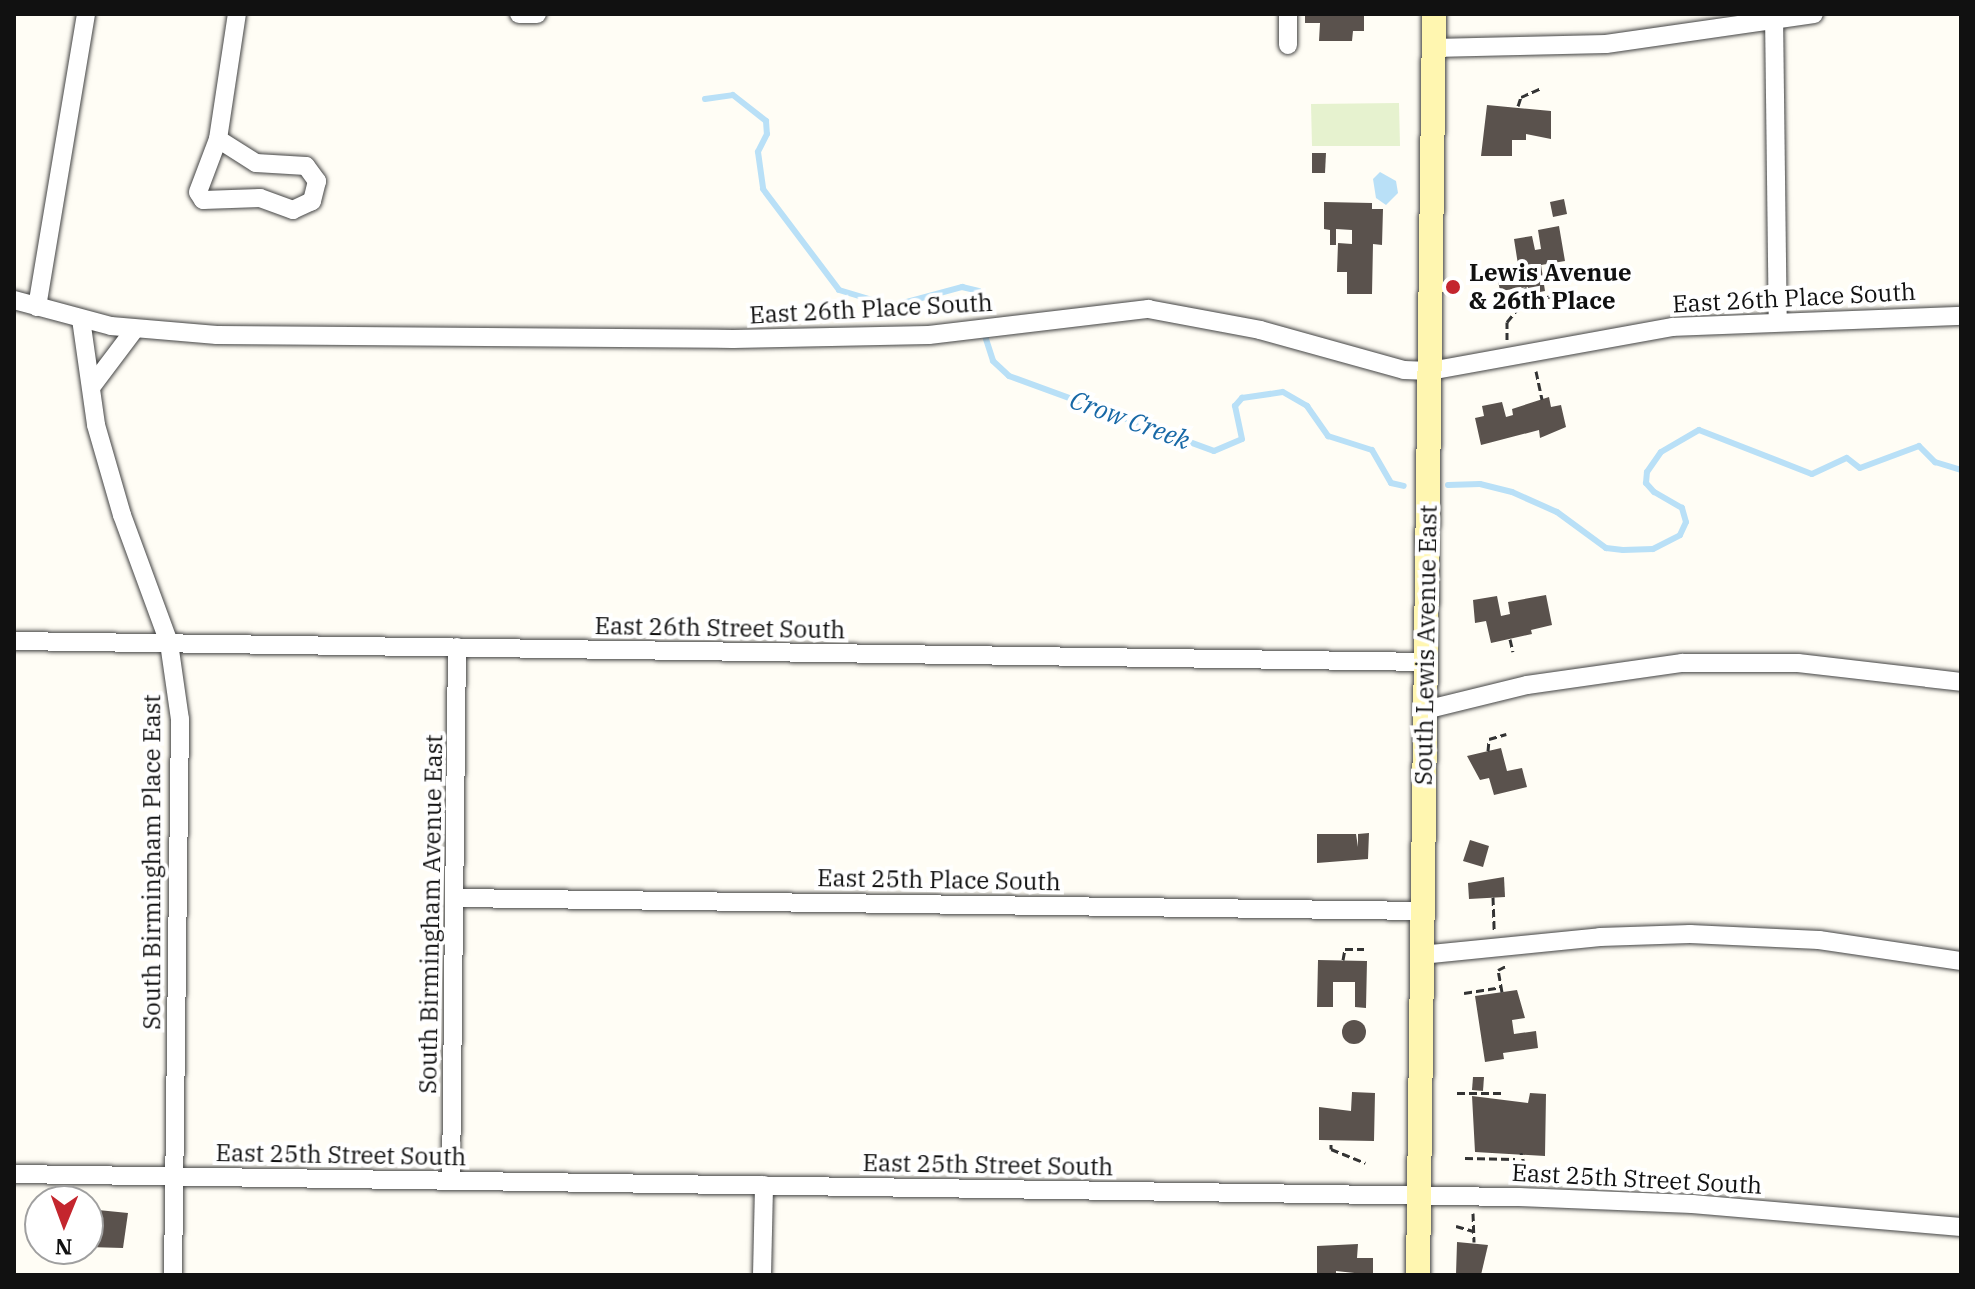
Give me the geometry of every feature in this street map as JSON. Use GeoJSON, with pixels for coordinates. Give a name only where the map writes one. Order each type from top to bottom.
{"type":"FeatureCollection","features":[{"type":"Feature","properties":{"kind":"main road","name":"South Lewis Avenue East"},"geometry":{"type":"LineString","coordinates":[[1418,1275],[1434,14]]}},
{"type":"Feature","properties":{"kind":"street"},"geometry":{"type":"LineString","coordinates":[[37,307],[86,14]]}},
{"type":"Feature","properties":{"kind":"street"},"geometry":{"type":"LineString","coordinates":[[218,139],[256,163],[306,166],[317,181],[312,201],[293,210],[260,198],[203,200],[197,183],[218,139],[237,14]]}},
{"type":"Feature","properties":{"kind":"street"},"geometry":{"type":"LineString","coordinates":[[519,14],[537,14]]}},
{"type":"Feature","properties":{"kind":"street"},"geometry":{"type":"LineString","coordinates":[[1288,14],[1288,45]]}},
{"type":"Feature","properties":{"kind":"street"},"geometry":{"type":"LineString","coordinates":[[1433,48],[1606,44],[1774,16],[1814,14]]}},
{"type":"Feature","properties":{"kind":"street"},"geometry":{"type":"LineString","coordinates":[[1774,16],[1778,320]]}},
{"type":"Feature","properties":{"kind":"street","name":"East 26th Place South"},"geometry":{"type":"LineString","coordinates":[[14,300],[81,319],[135,329],[217,335],[733,339],[970,333],[1148,309],[1260,330],[1404,370],[1430,371],[1673,327],[1778,320],[1961,316]]}},
{"type":"Feature","properties":{"kind":"street","name":"South Birmingham Place East"},"geometry":{"type":"LineString","coordinates":[[81,319],[107,467],[169,643],[181,742],[173,1275]]}},
{"type":"Feature","properties":{"kind":"street"},"geometry":{"type":"LineString","coordinates":[[92,386],[135,329]]}},
{"type":"Feature","properties":{"kind":"street","name":"East 26th Street South"},"geometry":{"type":"LineString","coordinates":[[14,641],[1426,662]]}},
{"type":"Feature","properties":{"kind":"street","name":"South Birmingham Avenue East"},"geometry":{"type":"LineString","coordinates":[[451,1181],[457,647]]}},
{"type":"Feature","properties":{"kind":"street"},"geometry":{"type":"LineString","coordinates":[[1425,710],[1527,685],[1682,663],[1798,663],[1961,682]]}},
{"type":"Feature","properties":{"kind":"street","name":"East 25th Place South"},"geometry":{"type":"LineString","coordinates":[[456,898],[1422,911]]}},
{"type":"Feature","properties":{"kind":"street"},"geometry":{"type":"LineString","coordinates":[[1421,955],[1600,937],[1756,935],[1961,961]]}},
{"type":"Feature","properties":{"kind":"street","name":"East 25th Street South"},"geometry":{"type":"LineString","coordinates":[[14,1174],[1473,1195],[1692,1204],[1961,1227]]}},
{"type":"Feature","properties":{"kind":"street"},"geometry":{"type":"LineString","coordinates":[[762,1275],[764,1185]]}},
{"type":"Feature","properties":{"kind":"path"},"geometry":{"type":"LineString","coordinates":[[1518,106],[1527,92],[1541,88]]}},
{"type":"Feature","properties":{"kind":"path"},"geometry":{"type":"LineString","coordinates":[[1525,287],[1527,300]]}},
{"type":"Feature","properties":{"kind":"path"},"geometry":{"type":"LineString","coordinates":[[1507,337],[1511,315],[1527,300],[1559,295]]}},
{"type":"Feature","properties":{"kind":"path"},"geometry":{"type":"LineString","coordinates":[[1532,352],[1542,399]]}},
{"type":"Feature","properties":{"kind":"path"},"geometry":{"type":"LineString","coordinates":[[1510,639],[1513,652]]}},
{"type":"Feature","properties":{"kind":"path"},"geometry":{"type":"LineString","coordinates":[[1488,751],[1489,739],[1506,734]]}},
{"type":"Feature","properties":{"kind":"path"},"geometry":{"type":"LineString","coordinates":[[1464,993],[1501,989],[1498,970],[1508,968],[1500,946],[1493,897]]}},
{"type":"Feature","properties":{"kind":"path"},"geometry":{"type":"LineString","coordinates":[[1343,960],[1345,949],[1364,949]]}},
{"type":"Feature","properties":{"kind":"path"},"geometry":{"type":"LineString","coordinates":[[1457,1093],[1501,1093]]}},
{"type":"Feature","properties":{"kind":"path"},"geometry":{"type":"LineString","coordinates":[[1331,1144],[1331,1149],[1365,1163]]}},
{"type":"Feature","properties":{"kind":"path"},"geometry":{"type":"LineString","coordinates":[[1465,1158],[1518,1159],[1521,1153]]}},
{"type":"Feature","properties":{"kind":"path"},"geometry":{"type":"LineString","coordinates":[[1473,1195],[1474,1242]]}},
{"type":"Feature","properties":{"kind":"path"},"geometry":{"type":"LineString","coordinates":[[1456,1226],[1473,1231]]}},
{"type":"Feature","properties":{"kind":"green space"},"geometry":{"type":"Polygon","coordinates":[[[1399,103],[1400,146],[1312,146],[1311,104],[1399,103]]]}},
{"type":"Feature","properties":{"kind":"water"},"geometry":{"type":"Polygon","coordinates":[[[1380,172],[1396,181],[1398,193],[1386,205],[1376,198],[1373,179],[1380,172]]]}},
{"type":"Feature","properties":{"kind":"building"},"geometry":{"type":"Polygon","coordinates":[[[1305,14],[1364,16],[1364,31],[1353,31],[1352,41],[1319,41],[1320,23],[1305,23],[1305,14]]]}},
{"type":"Feature","properties":{"kind":"building"},"geometry":{"type":"Polygon","coordinates":[[[1487,105],[1551,111],[1551,139],[1526,134],[1526,140],[1512,140],[1512,156],[1481,156],[1487,105]]]}},
{"type":"Feature","properties":{"kind":"building"},"geometry":{"type":"Polygon","coordinates":[[[1312,153],[1326,153],[1325,173],[1312,173],[1312,153]]]}},
{"type":"Feature","properties":{"kind":"building"},"geometry":{"type":"Polygon","coordinates":[[[1564,199],[1567,214],[1553,217],[1550,202],[1564,199]]]}},
{"type":"Feature","properties":{"kind":"building"},"geometry":{"type":"Polygon","coordinates":[[[1324,202],[1372,203],[1372,209],[1383,209],[1382,245],[1373,244],[1372,294],[1347,294],[1347,272],[1337,272],[1338,243],[1352,244],[1352,230],[1336,229],[1336,245],[1330,245],[1330,230],[1324,229],[1324,202]]]}},
{"type":"Feature","properties":{"kind":"building"},"geometry":{"type":"Polygon","coordinates":[[[1559,226],[1565,261],[1541,265],[1545,291],[1529,294],[1528,287],[1500,291],[1497,275],[1519,271],[1514,239],[1532,236],[1535,250],[1541,249],[1538,230],[1559,226]]]}},
{"type":"Feature","properties":{"kind":"building"},"geometry":{"type":"Polygon","coordinates":[[[1549,397],[1551,407],[1561,405],[1566,427],[1540,438],[1539,430],[1481,445],[1475,418],[1484,416],[1482,406],[1502,402],[1506,417],[1513,415],[1512,409],[1549,397]]]}},
{"type":"Feature","properties":{"kind":"building"},"geometry":{"type":"Polygon","coordinates":[[[1546,595],[1552,625],[1531,630],[1532,634],[1491,643],[1486,621],[1475,623],[1473,600],[1497,596],[1501,616],[1510,614],[1508,602],[1546,595]]]}},
{"type":"Feature","properties":{"kind":"building"},"geometry":{"type":"Polygon","coordinates":[[[1501,748],[1507,771],[1522,768],[1527,787],[1494,795],[1489,778],[1480,780],[1467,756],[1501,748]]]}},
{"type":"Feature","properties":{"kind":"building"},"geometry":{"type":"Polygon","coordinates":[[[1369,833],[1368,859],[1317,863],[1317,834],[1356,834],[1358,847],[1358,834],[1369,833]]]}},
{"type":"Feature","properties":{"kind":"building"},"geometry":{"type":"Polygon","coordinates":[[[1470,840],[1489,846],[1483,867],[1463,861],[1470,840]]]}},
{"type":"Feature","properties":{"kind":"building"},"geometry":{"type":"Polygon","coordinates":[[[1504,877],[1505,897],[1469,899],[1468,883],[1504,877]]]}},
{"type":"Feature","properties":{"kind":"building"},"geometry":{"type":"Polygon","coordinates":[[[1318,960],[1367,961],[1366,1008],[1355,1007],[1355,982],[1333,982],[1333,1007],[1317,1007],[1318,960]]]}},
{"type":"Feature","properties":{"kind":"building"},"geometry":{"type":"Polygon","coordinates":[[[1517,990],[1525,1018],[1512,1020],[1514,1034],[1536,1031],[1538,1048],[1503,1053],[1504,1059],[1485,1062],[1475,996],[1517,990]]]}},
{"type":"Feature","properties":{"kind":"building"},"geometry":{"type":"Polygon","coordinates":[[[1354,1020],[1365,1027],[1366,1032],[1359,1043],[1354,1044],[1343,1037],[1342,1032],[1349,1021],[1354,1020]]]}},
{"type":"Feature","properties":{"kind":"building"},"geometry":{"type":"Polygon","coordinates":[[[1473,1077],[1484,1077],[1483,1091],[1472,1090],[1473,1077]]]}},
{"type":"Feature","properties":{"kind":"building"},"geometry":{"type":"Polygon","coordinates":[[[1352,1092],[1375,1093],[1374,1141],[1319,1140],[1319,1107],[1351,1111],[1352,1092]]]}},
{"type":"Feature","properties":{"kind":"building"},"geometry":{"type":"Polygon","coordinates":[[[1530,1093],[1546,1094],[1545,1156],[1475,1152],[1472,1096],[1528,1103],[1530,1093]]]}},
{"type":"Feature","properties":{"kind":"building"},"geometry":{"type":"Polygon","coordinates":[[[104,1211],[128,1213],[123,1248],[104,1247],[104,1211]]]}},
{"type":"Feature","properties":{"kind":"building"},"geometry":{"type":"Polygon","coordinates":[[[1457,1242],[1488,1245],[1481,1275],[1456,1275],[1457,1242]]]}},
{"type":"Feature","properties":{"kind":"building"},"geometry":{"type":"Polygon","coordinates":[[[1358,1244],[1357,1258],[1373,1258],[1373,1275],[1336,1271],[1336,1275],[1317,1275],[1317,1246],[1358,1244]]]}},
{"type":"Feature","properties":{"kind":"waterway","name":"Crow Creek"},"geometry":{"type":"LineString","coordinates":[[705,99],[733,95],[766,121],[767,134],[758,152],[763,189],[839,290],[892,306],[962,287],[979,291],[986,309]]}},
{"type":"Feature","properties":{"kind":"waterway","name":"Crow Creek"},"geometry":{"type":"LineString","coordinates":[[985,336],[993,361],[1009,376],[1214,451],[1242,439],[1235,406],[1242,398],[1283,392],[1307,406],[1328,436],[1372,450],[1391,483],[1404,486]]}},
{"type":"Feature","properties":{"kind":"waterway","name":"Crow Creek"},"geometry":{"type":"LineString","coordinates":[[1448,485],[1480,484],[1512,492],[1557,512],[1606,548],[1623,550],[1653,549],[1680,535],[1686,522],[1682,508],[1654,492],[1646,483],[1647,472],[1661,452],[1699,430],[1812,474],[1847,458],[1860,468],[1919,446],[1935,462],[1961,470]]}},
{"type":"Feature","properties":{"kind":"place","name":"Lewis Avenue & 26th Place"},"geometry":{"type":"Point","coordinates":[1453,287]}}]}
